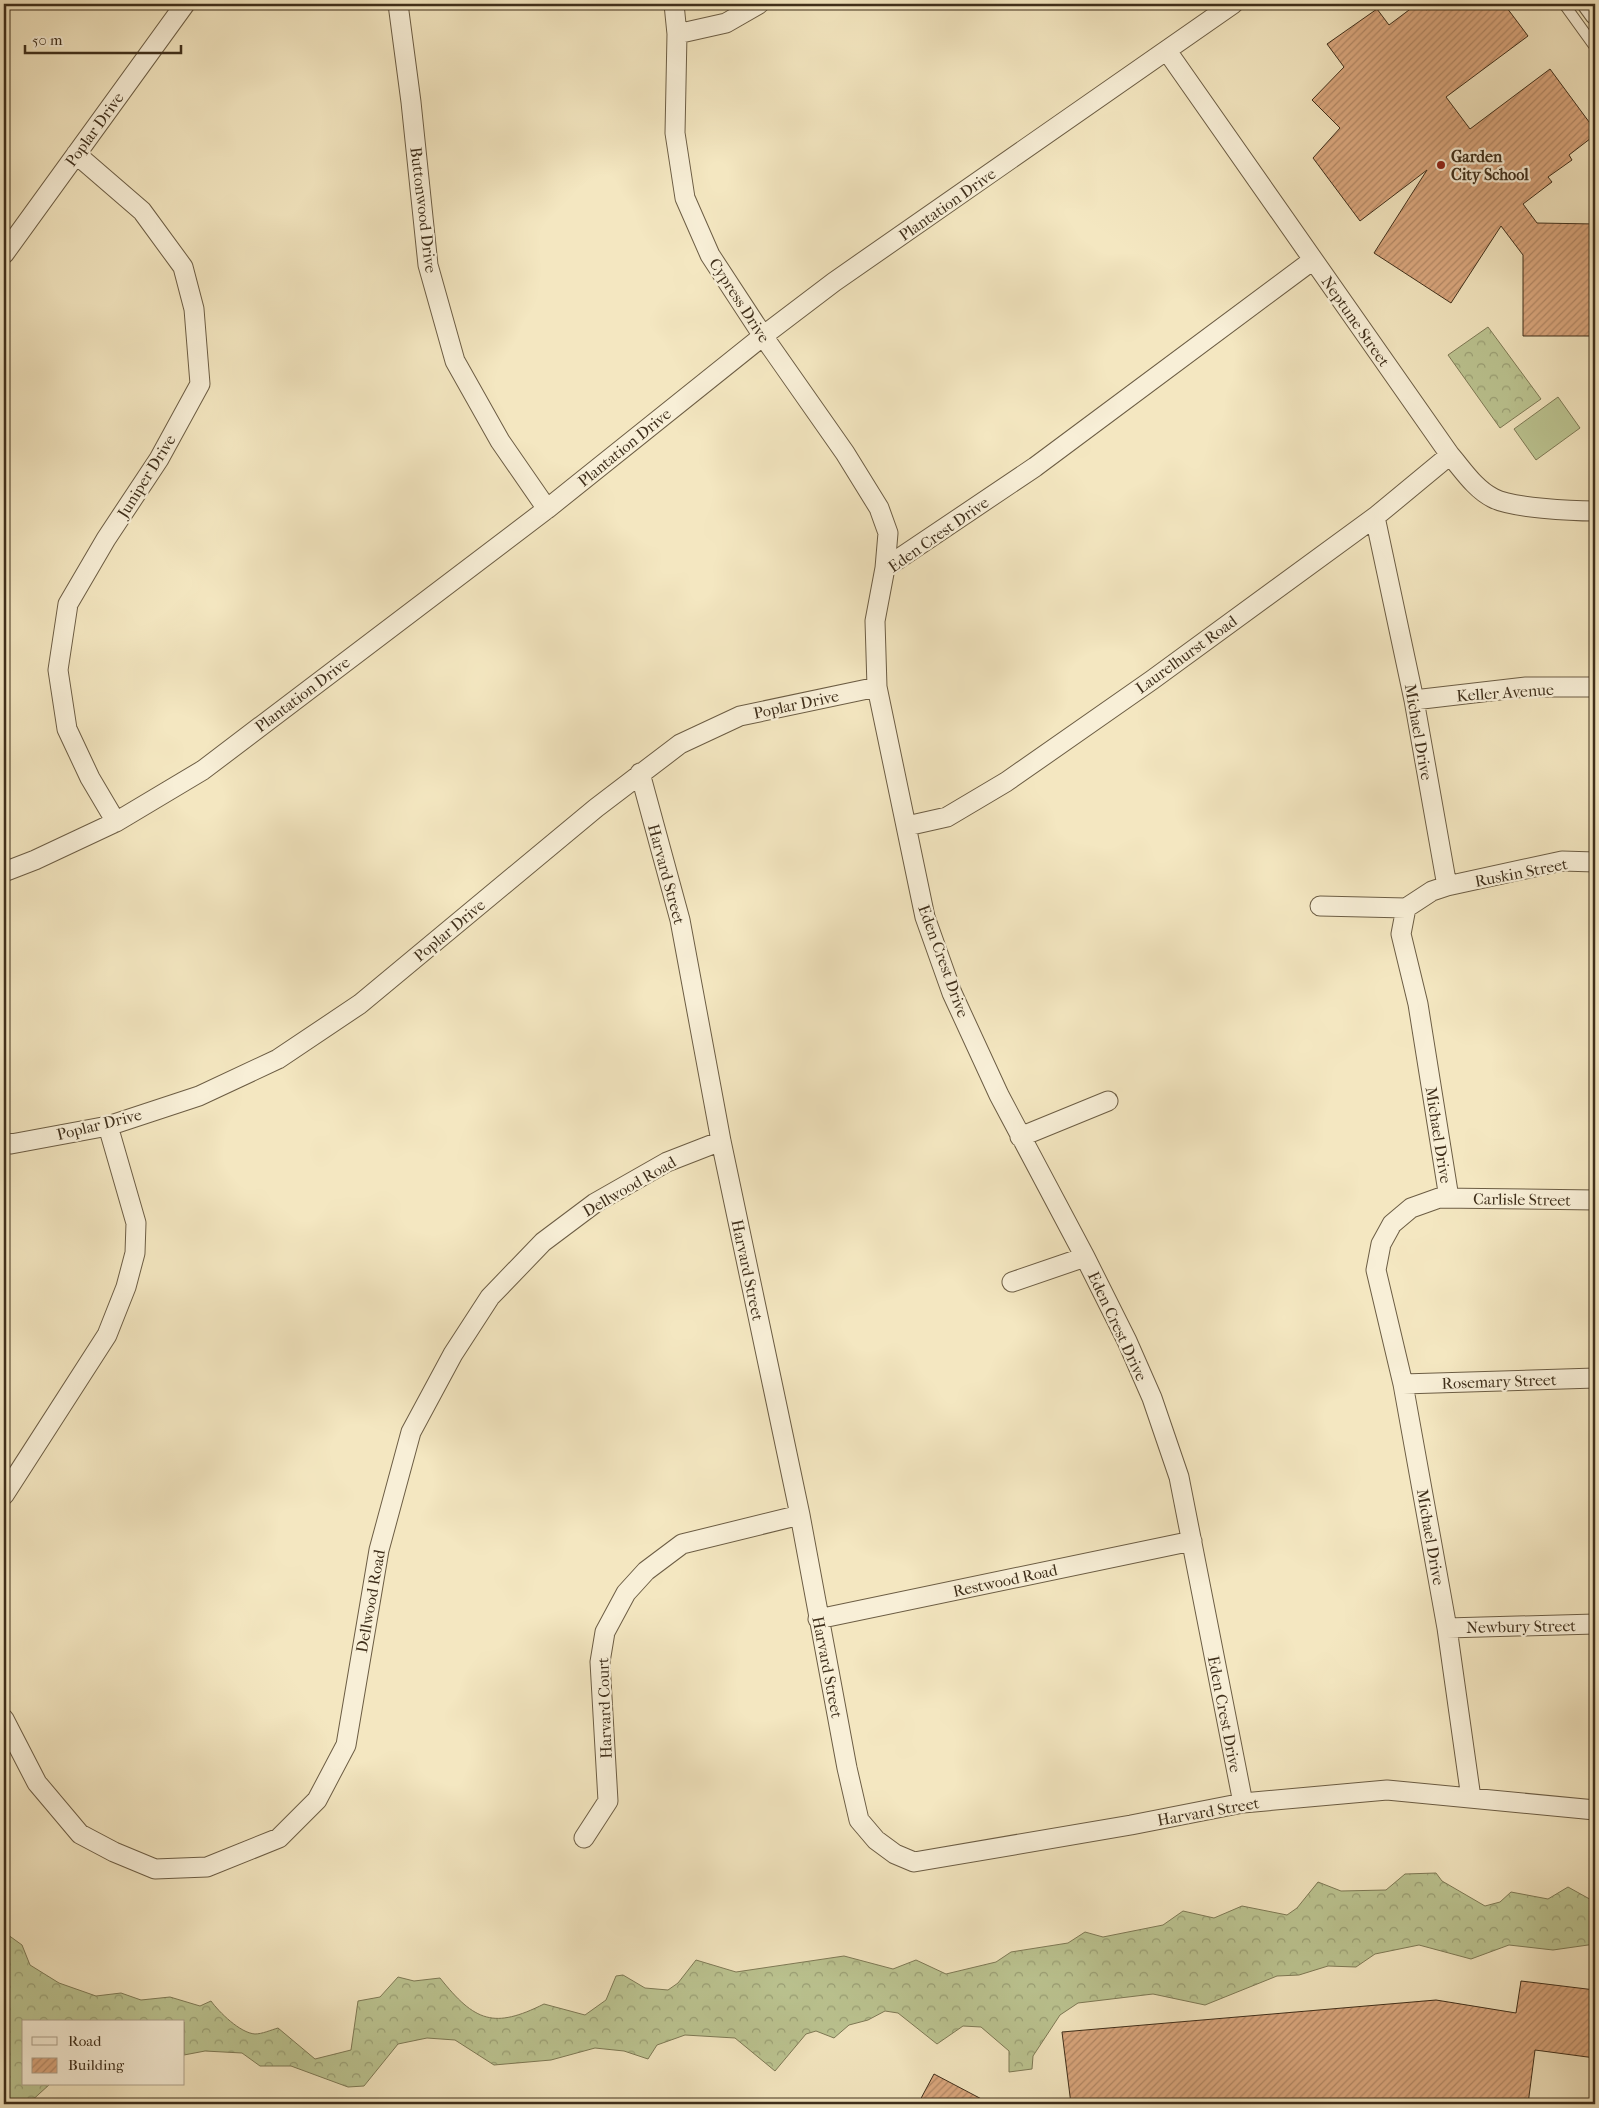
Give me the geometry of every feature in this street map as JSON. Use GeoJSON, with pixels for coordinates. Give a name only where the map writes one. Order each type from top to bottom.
{"type":"FeatureCollection","features":[{"type":"Feature","properties":{"kind":"street","name":"Poplar Drive"},"geometry":{"type":"LineString","coordinates":[[4,254],[185,4]]}},
{"type":"Feature","properties":{"kind":"street","name":"Buttonwood Drive"},"geometry":{"type":"LineString","coordinates":[[398,4],[411,102],[428,264],[455,361],[500,441],[547,509]]}},
{"type":"Feature","properties":{"kind":"street","name":"Cypress Drive"},"geometry":{"type":"LineString","coordinates":[[674,4],[677,34],[675,132],[685,198],[710,255],[763,336],[845,453],[879,508],[888,533],[885,568]]}},
{"type":"Feature","properties":{"kind":"street"},"geometry":{"type":"LineString","coordinates":[[677,34],[726,23],[758,4]]}},
{"type":"Feature","properties":{"kind":"street","name":"Plantation Drive"},"geometry":{"type":"LineString","coordinates":[[4,872],[35,860],[116,822],[203,770],[547,509],[763,336],[834,282],[1233,4]]}},
{"type":"Feature","properties":{"kind":"street"},"geometry":{"type":"LineString","coordinates":[[1587,4],[1595,15]]}},
{"type":"Feature","properties":{"kind":"street","name":"Neptune Street"},"geometry":{"type":"LineString","coordinates":[[1167,51],[1450,455],[1478,488],[1494,499],[1512,504],[1595,511]]}},
{"type":"Feature","properties":{"kind":"street","name":"Juniper Drive"},"geometry":{"type":"LineString","coordinates":[[76,154],[142,211],[183,267],[194,309],[200,384],[160,458],[106,539],[68,604],[58,670],[66,729],[90,778],[116,822]]}},
{"type":"Feature","properties":{"kind":"street","name":"Eden Crest Drive"},"geometry":{"type":"LineString","coordinates":[[1243,1803],[1178,1477],[1152,1398],[1127,1341],[1085,1257],[1020,1137],[952,993],[925,917],[908,826],[877,687],[875,621],[885,568],[1035,467],[1313,260]]}},
{"type":"Feature","properties":{"kind":"street","name":"Laurelhurst Road"},"geometry":{"type":"LineString","coordinates":[[908,826],[948,817],[1006,782],[1152,680],[1375,517],[1450,455]]}},
{"type":"Feature","properties":{"kind":"street","name":"Michael Drive"},"geometry":{"type":"LineString","coordinates":[[1375,517],[1414,700],[1447,886]]}},
{"type":"Feature","properties":{"kind":"street","name":"Poplar Drive"},"geometry":{"type":"LineString","coordinates":[[4,1142],[11,1144],[108,1126],[199,1096],[278,1059],[360,1004],[640,773],[680,744],[740,716],[877,687]]}},
{"type":"Feature","properties":{"kind":"street","name":"Keller Avenue"},"geometry":{"type":"LineString","coordinates":[[1414,700],[1526,687],[1595,687]]}},
{"type":"Feature","properties":{"kind":"street","name":"Harvard Street"},"geometry":{"type":"LineString","coordinates":[[640,773],[680,920],[721,1140],[800,1515],[818,1619],[859,1820],[876,1840],[895,1854],[914,1862],[940,1859],[1243,1803],[1388,1790],[1595,1810]]}},
{"type":"Feature","properties":{"kind":"street","name":"Ruskin Street"},"geometry":{"type":"LineString","coordinates":[[1447,886],[1562,861],[1595,862]]}},
{"type":"Feature","properties":{"kind":"street"},"geometry":{"type":"LineString","coordinates":[[1320,906],[1406,908],[1432,891],[1447,886]]}},
{"type":"Feature","properties":{"kind":"street","name":"Michael Drive"},"geometry":{"type":"LineString","coordinates":[[1406,908],[1401,934],[1418,1004],[1449,1198],[1439,1198],[1411,1208],[1392,1224],[1381,1244],[1376,1270],[1403,1384],[1447,1628],[1471,1798]]}},
{"type":"Feature","properties":{"kind":"street"},"geometry":{"type":"LineString","coordinates":[[1020,1137],[1108,1101]]}},
{"type":"Feature","properties":{"kind":"street"},"geometry":{"type":"LineString","coordinates":[[4,1495],[107,1335],[128,1278],[135,1253],[136,1223],[108,1126]]}},
{"type":"Feature","properties":{"kind":"street","name":"Dellwood Road"},"geometry":{"type":"LineString","coordinates":[[4,1719],[37,1783],[80,1834],[114,1852],[155,1869],[208,1867],[279,1838],[317,1800],[346,1745],[379,1550],[406,1450],[411,1432],[453,1354],[490,1297],[543,1242],[595,1203],[667,1162],[721,1140]]}},
{"type":"Feature","properties":{"kind":"street","name":"Carlisle Street"},"geometry":{"type":"LineString","coordinates":[[1449,1198],[1595,1200]]}},
{"type":"Feature","properties":{"kind":"street"},"geometry":{"type":"LineString","coordinates":[[1012,1282],[1085,1257]]}},
{"type":"Feature","properties":{"kind":"street","name":"Rosemary Street"},"geometry":{"type":"LineString","coordinates":[[1403,1384],[1595,1378]]}},
{"type":"Feature","properties":{"kind":"street","name":"Harvard Court"},"geometry":{"type":"LineString","coordinates":[[584,1838],[608,1801],[600,1662],[605,1632],[626,1594],[646,1571],[682,1544],[800,1515]]}},
{"type":"Feature","properties":{"kind":"street","name":"Restwood Road"},"geometry":{"type":"LineString","coordinates":[[818,1619],[1192,1541]]}},
{"type":"Feature","properties":{"kind":"street","name":"Newbury Street"},"geometry":{"type":"LineString","coordinates":[[1447,1628],[1595,1624]]}},
{"type":"Feature","properties":{"kind":"lane"},"geometry":{"type":"LineString","coordinates":[[1564,4],[1595,47]]}},
{"type":"Feature","properties":{"kind":"green space"},"geometry":{"type":"Polygon","coordinates":[[[1488,327],[1541,399],[1500,428],[1448,355],[1488,327]]]}},
{"type":"Feature","properties":{"kind":"green space"},"geometry":{"type":"Polygon","coordinates":[[[1558,397],[1580,428],[1536,460],[1514,429],[1558,397]]]}},
{"type":"Feature","properties":{"kind":"green space"},"geometry":{"type":"Polygon","coordinates":[[[1436,1873],[1442,1881],[1485,1906],[1500,1902],[1511,1892],[1548,1899],[1568,1887],[1595,1902],[1595,1944],[1553,1950],[1509,1945],[1471,1959],[1419,1945],[1375,1954],[1356,1967],[1328,1966],[1299,1975],[1277,1976],[1205,2005],[1153,1994],[1078,2003],[1060,2015],[1033,2056],[1032,2069],[1009,2072],[1009,2051],[981,2027],[963,2026],[937,2044],[898,2013],[885,2011],[868,2020],[849,2025],[834,2038],[816,2031],[806,2034],[775,2071],[735,2038],[685,2035],[657,2045],[648,2059],[624,2051],[595,2048],[551,2060],[494,2065],[455,2040],[427,2038],[398,2044],[364,2086],[348,2087],[291,2066],[260,2066],[242,2053],[205,2051],[185,2055],[185,2020],[22,2020],[22,2086],[48,2086],[28,2104],[4,2104],[4,1932],[22,1945],[30,1965],[59,1983],[96,1996],[121,1993],[141,2000],[170,1997],[200,2006],[211,2001],[224,2016],[243,2030],[255,2034],[278,2028],[315,2059],[351,2050],[358,2001],[380,1997],[398,1977],[414,1981],[440,1978],[464,2004],[486,2017],[512,2017],[544,2004],[585,2015],[606,2000],[616,1976],[623,1975],[645,1988],[668,1990],[678,1983],[696,1960],[736,1972],[844,1956],[893,1969],[916,1960],[946,1974],[996,1962],[1011,1952],[1068,1943],[1085,1932],[1103,1937],[1163,1925],[1183,1911],[1214,1918],[1242,1906],[1287,1915],[1297,1908],[1318,1882],[1341,1891],[1386,1890],[1405,1874],[1436,1873]]]}},
{"type":"Feature","properties":{"kind":"building","name":"Garden City School"},"geometry":{"type":"Polygon","coordinates":[[[1417,4],[1421,4],[1426,10],[1435,4],[1504,4],[1528,36],[1446,97],[1470,129],[1550,69],[1595,130],[1595,135],[1569,155],[1572,160],[1548,177],[1552,182],[1523,204],[1537,223],[1595,224],[1595,336],[1523,336],[1523,255],[1501,226],[1451,303],[1374,253],[1427,170],[1360,221],[1313,158],[1340,128],[1312,100],[1344,67],[1327,44],[1377,9],[1389,25],[1417,4]]]}},
{"type":"Feature","properties":{"kind":"building"},"geometry":{"type":"Polygon","coordinates":[[[1521,1981],[1595,1990],[1595,2058],[1535,2050],[1528,2104],[1071,2104],[1062,2032],[1436,2000],[1516,2013],[1521,1981]]]}},
{"type":"Feature","properties":{"kind":"building"},"geometry":{"type":"Polygon","coordinates":[[[934,2074],[991,2104],[918,2104],[934,2074]]]}},
{"type":"Feature","properties":{"kind":"place","name":"Garden City School"},"geometry":{"type":"Point","coordinates":[1441,165]}}]}
